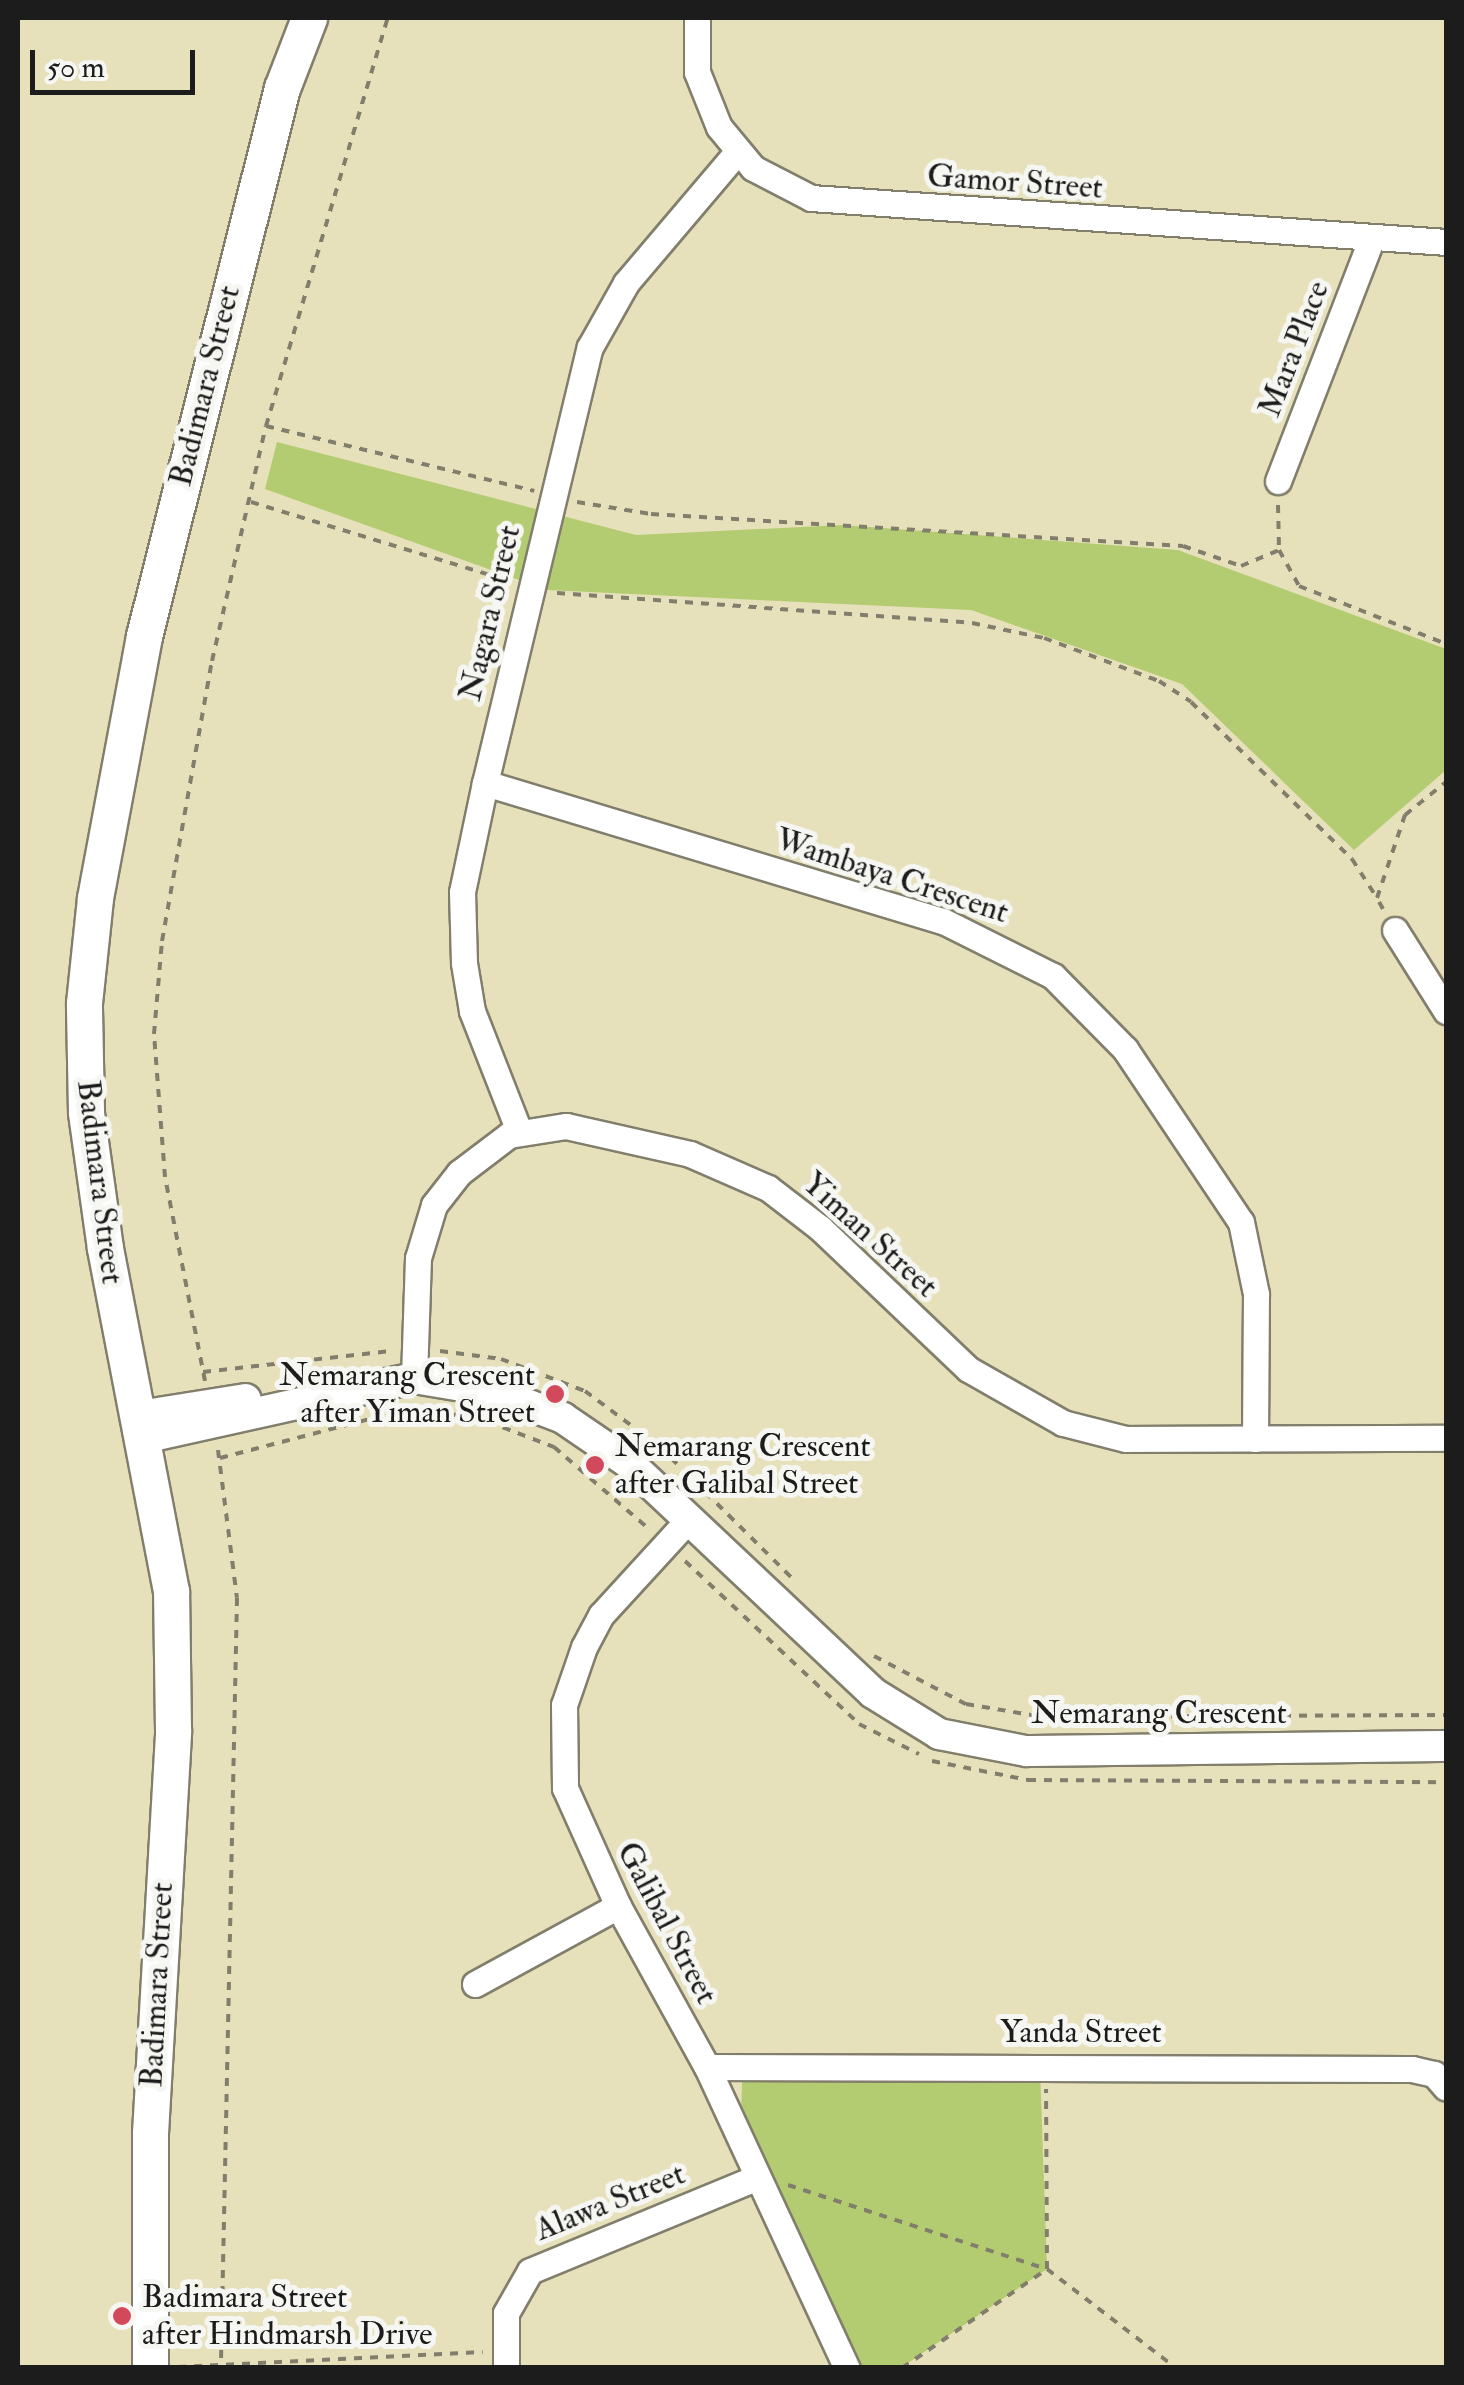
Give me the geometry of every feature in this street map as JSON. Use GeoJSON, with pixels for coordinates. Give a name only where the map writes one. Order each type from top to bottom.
{"type":"FeatureCollection","features":[{"type":"Feature","properties":{"kind":"main road","name":"Badimara Street"},"geometry":{"type":"LineString","coordinates":[[150,2368],[150,2132],[173,1730],[170,1591],[86,1112],[84,1003],[94,898],[144,636],[197,412],[282,88],[309,18]]}},
{"type":"Feature","properties":{"kind":"street","name":"Gamor Street"},"geometry":{"type":"LineString","coordinates":[[698,18],[702,89],[737,152],[770,178],[827,202],[1446,242]]}},
{"type":"Feature","properties":{"kind":"street","name":"Nagara Street"},"geometry":{"type":"LineString","coordinates":[[519,1131],[472,1011],[464,963],[462,892],[485,783],[551,495],[590,347],[626,283],[737,152]]}},
{"type":"Feature","properties":{"kind":"street","name":"Mara Place"},"geometry":{"type":"LineString","coordinates":[[1278,481],[1371,240]]}},
{"type":"Feature","properties":{"kind":"street","name":"Wambaya Crescent"},"geometry":{"type":"LineString","coordinates":[[485,783],[943,921],[1016,951],[1053,976],[1125,1049],[1241,1222],[1256,1294],[1255,1438]]}},
{"type":"Feature","properties":{"kind":"street"},"geometry":{"type":"LineString","coordinates":[[1395,930],[1446,1011]]}},
{"type":"Feature","properties":{"kind":"street","name":"Yiman Street"},"geometry":{"type":"LineString","coordinates":[[414,1378],[426,1222],[458,1173],[519,1131],[566,1126],[628,1136],[768,1188],[820,1228],[968,1369],[1042,1414],[1126,1439],[1446,1438]]}},
{"type":"Feature","properties":{"kind":"street","name":"Nemarang Crescent"},"geometry":{"type":"LineString","coordinates":[[141,1427],[250,1398],[278,1404],[414,1378],[492,1391],[563,1418],[629,1463],[873,1693],[939,1734],[1026,1751],[1446,1746]]}},
{"type":"Feature","properties":{"kind":"street","name":"Galibal Street"},"geometry":{"type":"LineString","coordinates":[[689,1520],[601,1615],[564,1705],[565,1788],[618,1906],[708,2067],[847,2368]]}},
{"type":"Feature","properties":{"kind":"street"},"geometry":{"type":"LineString","coordinates":[[475,1984],[618,1906]]}},
{"type":"Feature","properties":{"kind":"street","name":"Yanda Street"},"geometry":{"type":"LineString","coordinates":[[708,2067],[1046,2063],[1412,2070],[1434,2074],[1446,2088]]}},
{"type":"Feature","properties":{"kind":"street","name":"Alawa Street"},"geometry":{"type":"LineString","coordinates":[[504,2360],[506,2313],[530,2271],[756,2178]]}},
{"type":"Feature","properties":{"kind":"path"},"geometry":{"type":"LineString","coordinates":[[204,1372],[165,1176],[154,1034],[162,941],[212,662],[266,426],[388,18]]}},
{"type":"Feature","properties":{"kind":"path"},"geometry":{"type":"LineString","coordinates":[[266,426],[551,495],[650,514],[1182,546],[1241,566],[1279,550]]}},
{"type":"Feature","properties":{"kind":"path"},"geometry":{"type":"LineString","coordinates":[[1278,481],[1279,550],[1299,586],[1446,644]]}},
{"type":"Feature","properties":{"kind":"path"},"geometry":{"type":"LineString","coordinates":[[250,502],[529,587],[972,623],[1044,638],[1126,668],[1192,702],[1352,859],[1395,930]]}},
{"type":"Feature","properties":{"kind":"path"},"geometry":{"type":"LineString","coordinates":[[1377,898],[1405,815],[1446,782]]}},
{"type":"Feature","properties":{"kind":"path"},"geometry":{"type":"LineString","coordinates":[[220,1458],[237,1598],[222,2364]]}},
{"type":"Feature","properties":{"kind":"path"},"geometry":{"type":"LineString","coordinates":[[1043,1717],[1446,1715]]}},
{"type":"Feature","properties":{"kind":"path"},"geometry":{"type":"LineString","coordinates":[[1046,2063],[1046,2269]]}},
{"type":"Feature","properties":{"kind":"path"},"geometry":{"type":"LineString","coordinates":[[756,2178],[1046,2269],[1176,2368]]}},
{"type":"Feature","properties":{"kind":"path"},"geometry":{"type":"LineString","coordinates":[[902,2368],[1046,2269]]}},
{"type":"Feature","properties":{"kind":"path"},"geometry":{"type":"LineString","coordinates":[[176,2368],[504,2360]]}},
{"type":"Feature","properties":{"kind":"green space"},"geometry":{"type":"Polygon","coordinates":[[[277,442],[636,535],[842,525],[1178,550],[1446,649],[1446,770],[1354,850],[1182,684],[971,610],[547,590],[265,489],[277,442]]]}},
{"type":"Feature","properties":{"kind":"green space"},"geometry":{"type":"Polygon","coordinates":[[[1040,2068],[1047,2269],[902,2367],[849,2367],[741,2113],[742,2083],[759,2071],[1040,2068]]]}},
{"type":"Feature","properties":{"kind":"place","name":"Nemarang Crescent after Yiman Street"},"geometry":{"type":"Point","coordinates":[555,1394]}},
{"type":"Feature","properties":{"kind":"place","name":"Nemarang Crescent after Galibal Street"},"geometry":{"type":"Point","coordinates":[595,1465]}},
{"type":"Feature","properties":{"kind":"place","name":"Badimara Street after Hindmarsh Drive"},"geometry":{"type":"Point","coordinates":[122,2316]}}]}
